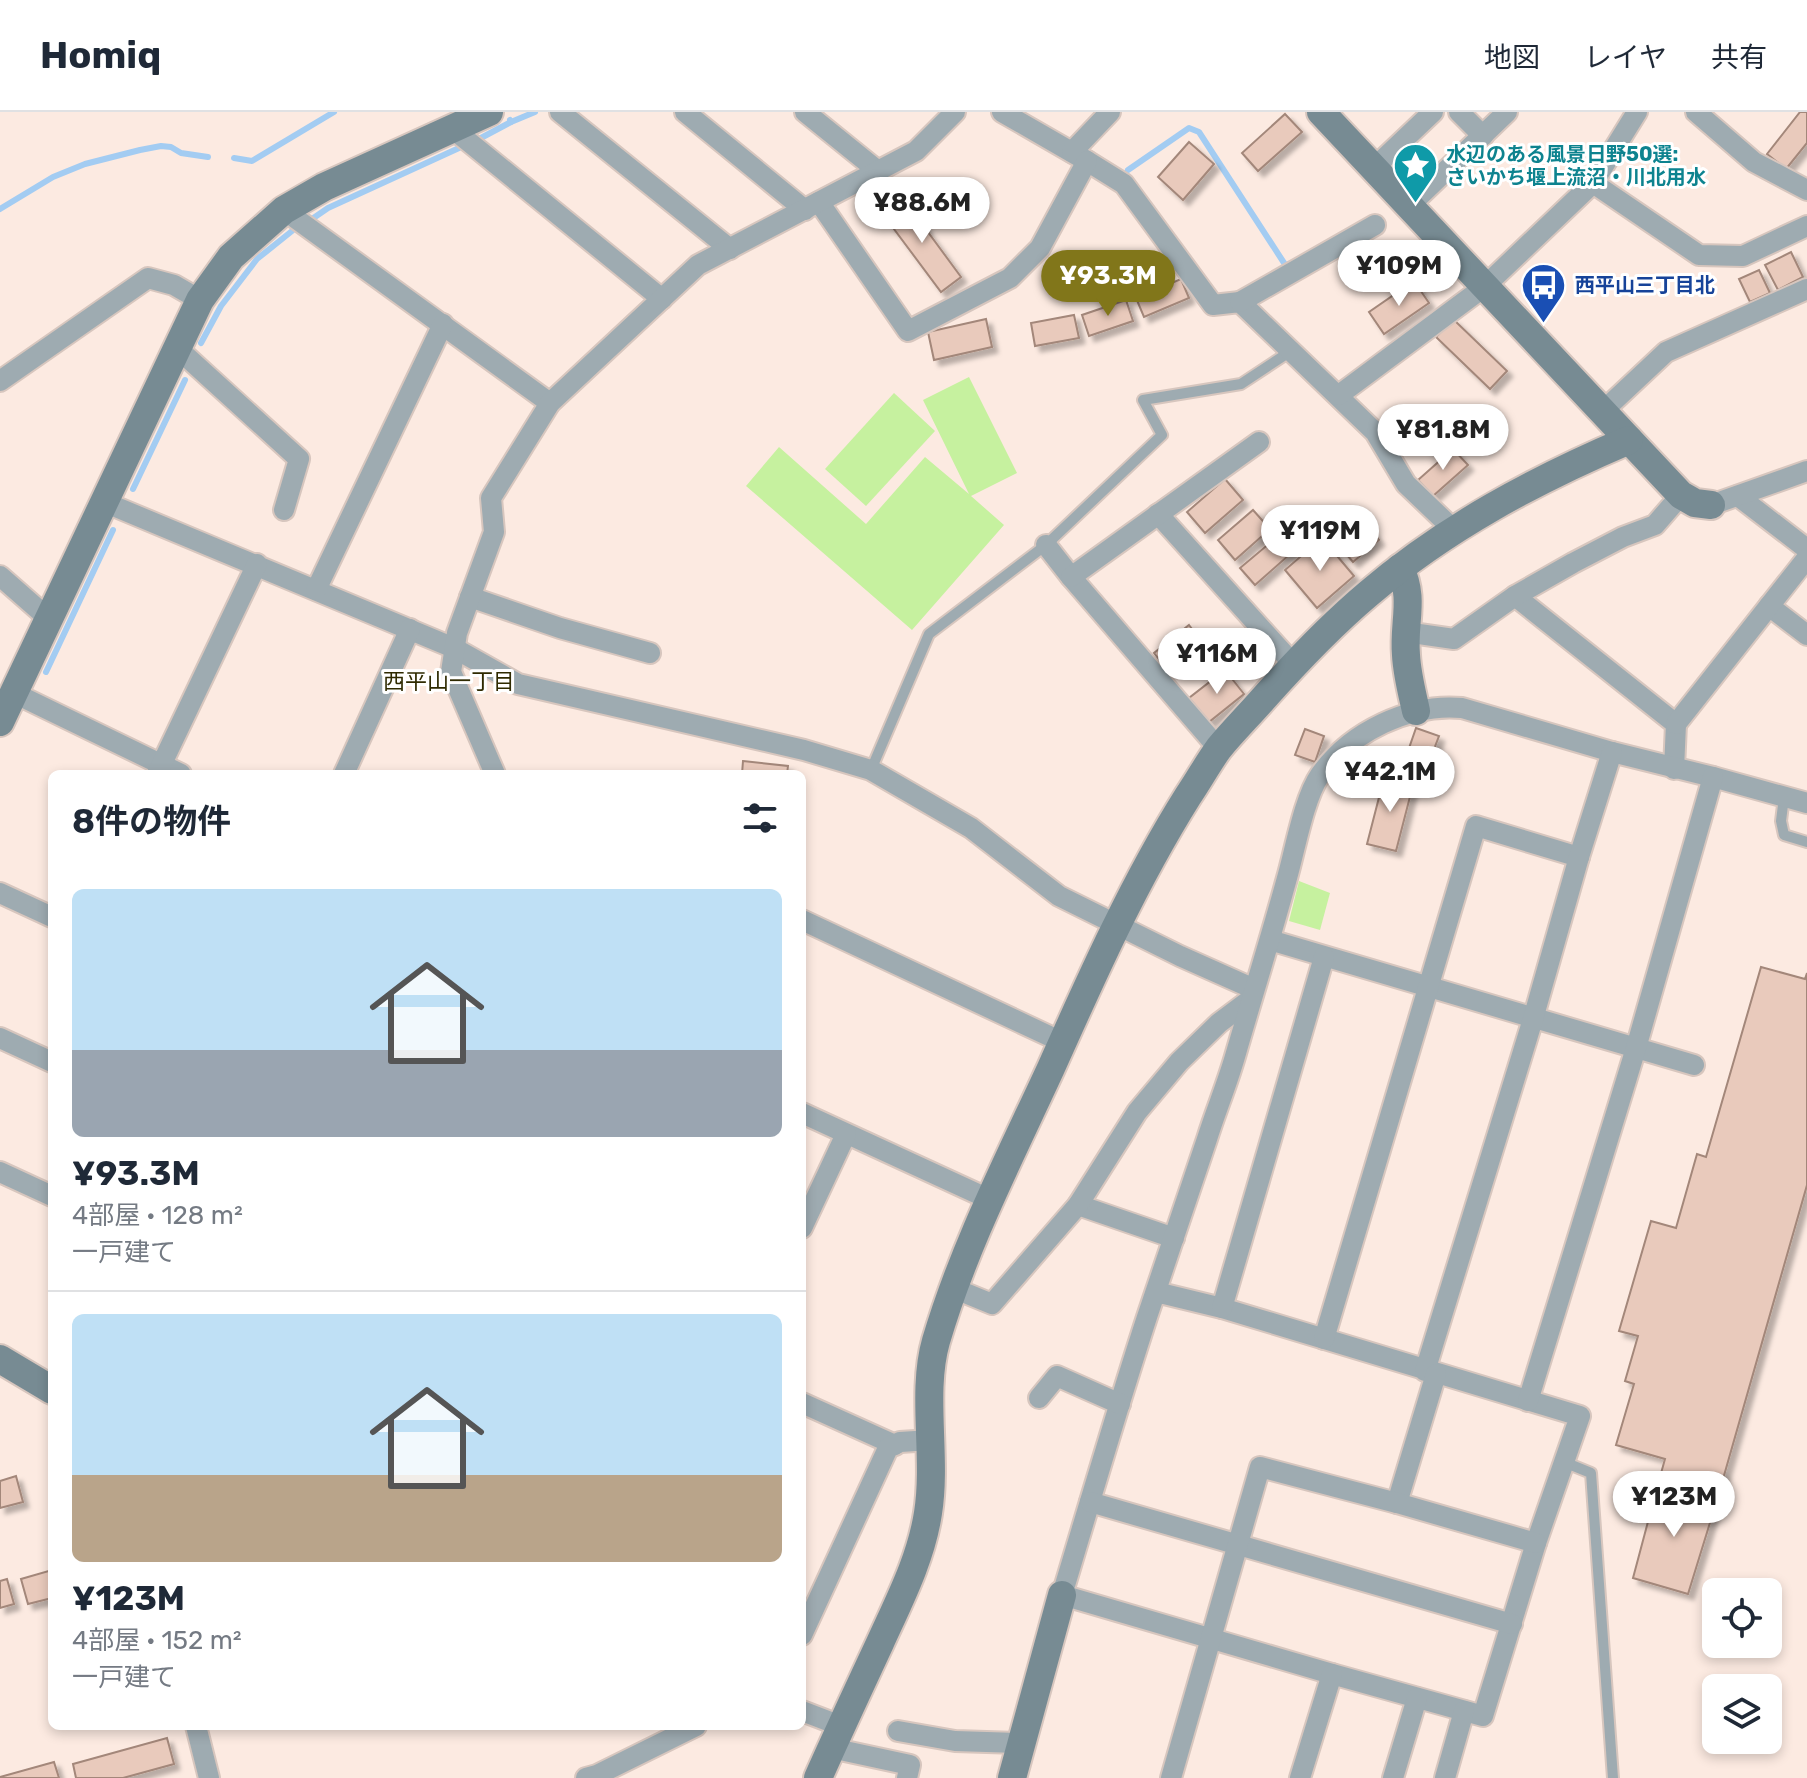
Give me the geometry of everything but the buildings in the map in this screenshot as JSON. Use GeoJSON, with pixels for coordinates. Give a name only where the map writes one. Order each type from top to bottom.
{"type":"FeatureCollection","features":[{"type":"Feature","properties":{"kind":"street"},"geometry":{"type":"LineString","coordinates":[[0,722],[200,300],[231,257],[284,210],[324,187],[489,112]]}},
{"type":"Feature","properties":{"kind":"street"},"geometry":{"type":"LineString","coordinates":[[560,112],[730,249]]}},
{"type":"Feature","properties":{"kind":"street"},"geometry":{"type":"LineString","coordinates":[[685,112],[812,206],[908,331],[1010,278],[1040,248],[1080,156],[1110,112]]}},
{"type":"Feature","properties":{"kind":"street"},"geometry":{"type":"LineString","coordinates":[[805,112],[878,171]]}},
{"type":"Feature","properties":{"kind":"street"},"geometry":{"type":"LineString","coordinates":[[493,770],[451,672],[454,648],[494,532],[491,498],[550,403],[698,265],[916,151],[955,112]]}},
{"type":"Feature","properties":{"kind":"street"},"geometry":{"type":"LineString","coordinates":[[1321,112],[1681,495],[1695,503],[1711,505],[1807,471]]}},
{"type":"Feature","properties":{"kind":"street"},"geometry":{"type":"LineString","coordinates":[[1374,168],[1433,112]]}},
{"type":"Feature","properties":{"kind":"street"},"geometry":{"type":"LineString","coordinates":[[1459,112],[1483,136]]}},
{"type":"Feature","properties":{"kind":"street"},"geometry":{"type":"LineString","coordinates":[[1409,206],[1507,112]]}},
{"type":"Feature","properties":{"kind":"street"},"geometry":{"type":"LineString","coordinates":[[1339,395],[1484,287],[1593,183],[1637,112]]}},
{"type":"Feature","properties":{"kind":"street"},"geometry":{"type":"LineString","coordinates":[[1696,112],[1754,162],[1807,190]]}},
{"type":"Feature","properties":{"kind":"street"},"geometry":{"type":"LineString","coordinates":[[1003,113],[1124,184],[1213,305],[1240,302],[1375,225]]}},
{"type":"Feature","properties":{"kind":"street"},"geometry":{"type":"LineString","coordinates":[[453,129],[662,299]]}},
{"type":"Feature","properties":{"kind":"street"},"geometry":{"type":"LineString","coordinates":[[1593,183],[1699,255],[1743,256],[1807,226]]}},
{"type":"Feature","properties":{"kind":"street"},"geometry":{"type":"LineString","coordinates":[[284,210],[550,403]]}},
{"type":"Feature","properties":{"kind":"street"},"geometry":{"type":"LineString","coordinates":[[0,381],[148,278],[174,285],[200,300]]}},
{"type":"Feature","properties":{"kind":"street"},"geometry":{"type":"LineString","coordinates":[[1602,412],[1666,352],[1807,289]]}},
{"type":"Feature","properties":{"kind":"street"},"geometry":{"type":"LineString","coordinates":[[1240,302],[1375,432],[1406,484],[1454,530]]}},
{"type":"Feature","properties":{"kind":"street"},"geometry":{"type":"LineString","coordinates":[[316,590],[443,324]]}},
{"type":"Feature","properties":{"kind":"street"},"geometry":{"type":"LineString","coordinates":[[177,348],[299,459],[284,510]]}},
{"type":"Feature","properties":{"kind":"street"},"geometry":{"type":"LineString","coordinates":[[818,1778],[921,1547],[932,1481],[929,1396],[934,1347],[953,1288],[1062,1042],[1160,841],[1219,749],[1294,665],[1369,593],[1454,530],[1572,464],[1629,440]]}},
{"type":"Feature","properties":{"kind":"street"},"geometry":{"type":"LineString","coordinates":[[1071,577],[1259,442]]}},
{"type":"Feature","properties":{"kind":"street"},"geometry":{"type":"LineString","coordinates":[[1405,632],[1454,639],[1515,596],[1585,556],[1655,525],[1681,495]]}},
{"type":"Feature","properties":{"kind":"street"},"geometry":{"type":"LineString","coordinates":[[1738,496],[1807,549]]}},
{"type":"Feature","properties":{"kind":"street"},"geometry":{"type":"LineString","coordinates":[[104,502],[454,648],[518,684],[804,750],[871,770],[971,828],[1059,896],[1252,994]]}},
{"type":"Feature","properties":{"kind":"street"},"geometry":{"type":"LineString","coordinates":[[1158,514],[1294,665]]}},
{"type":"Feature","properties":{"kind":"street"},"geometry":{"type":"LineString","coordinates":[[1046,545],[1219,749]]}},
{"type":"Feature","properties":{"kind":"street"},"geometry":{"type":"LineString","coordinates":[[1674,769],[1676,724],[1807,558]]}},
{"type":"Feature","properties":{"kind":"street"},"geometry":{"type":"LineString","coordinates":[[14,693],[159,769],[257,564]]}},
{"type":"Feature","properties":{"kind":"street"},"geometry":{"type":"LineString","coordinates":[[1400,568],[1410,602],[1405,632],[1407,664],[1416,711]]}},
{"type":"Feature","properties":{"kind":"street"},"geometry":{"type":"LineString","coordinates":[[0,576],[49,619]]}},
{"type":"Feature","properties":{"kind":"street"},"geometry":{"type":"LineString","coordinates":[[1515,596],[1676,724]]}},
{"type":"Feature","properties":{"kind":"street"},"geometry":{"type":"LineString","coordinates":[[470,597],[560,628],[650,653]]}},
{"type":"Feature","properties":{"kind":"street"},"geometry":{"type":"LineString","coordinates":[[1769,606],[1807,635]]}},
{"type":"Feature","properties":{"kind":"street"},"geometry":{"type":"LineString","coordinates":[[346,770],[410,629]]}},
{"type":"Feature","properties":{"kind":"street"},"geometry":{"type":"LineString","coordinates":[[1012,1778],[1090,1502],[1235,1056],[1312,787],[1335,757],[1391,720],[1416,711],[1462,708],[1612,752],[1807,803]]}},
{"type":"Feature","properties":{"kind":"street"},"geometry":{"type":"LineString","coordinates":[[1397,1503],[1431,1373],[1612,752]]}},
{"type":"Feature","properties":{"kind":"street"},"geometry":{"type":"LineString","coordinates":[[1528,1401],[1636,1048],[1713,777]]}},
{"type":"Feature","properties":{"kind":"street"},"geometry":{"type":"LineString","coordinates":[[1324,1339],[1476,826],[1579,857]]}},
{"type":"Feature","properties":{"kind":"street"},"geometry":{"type":"LineString","coordinates":[[0,893],[48,915]]}},
{"type":"Feature","properties":{"kind":"street"},"geometry":{"type":"LineString","coordinates":[[806,922],[1062,1042]]}},
{"type":"Feature","properties":{"kind":"street"},"geometry":{"type":"LineString","coordinates":[[1270,940],[1694,1065]]}},
{"type":"Feature","properties":{"kind":"street"},"geometry":{"type":"LineString","coordinates":[[1222,1308],[1324,957]]}},
{"type":"Feature","properties":{"kind":"street"},"geometry":{"type":"LineString","coordinates":[[953,1288],[992,1304],[1078,1205],[1137,1112],[1170,1072],[1252,994]]}},
{"type":"Feature","properties":{"kind":"street"},"geometry":{"type":"LineString","coordinates":[[0,1038],[48,1060]]}},
{"type":"Feature","properties":{"kind":"street"},"geometry":{"type":"LineString","coordinates":[[806,1115],[991,1200]]}},
{"type":"Feature","properties":{"kind":"street"},"geometry":{"type":"LineString","coordinates":[[806,1219],[846,1134]]}},
{"type":"Feature","properties":{"kind":"street"},"geometry":{"type":"LineString","coordinates":[[0,1172],[48,1194]]}},
{"type":"Feature","properties":{"kind":"street"},"geometry":{"type":"LineString","coordinates":[[1078,1205],[1174,1238]]}},
{"type":"Feature","properties":{"kind":"street"},"geometry":{"type":"LineString","coordinates":[[1062,1595],[1483,1716],[1536,1543],[1580,1416],[1222,1308],[1156,1292]]}},
{"type":"Feature","properties":{"kind":"street"},"geometry":{"type":"LineString","coordinates":[[0,1359],[48,1388]]}},
{"type":"Feature","properties":{"kind":"street"},"geometry":{"type":"LineString","coordinates":[[1039,1398],[1057,1376],[1120,1404]]}},
{"type":"Feature","properties":{"kind":"street"},"geometry":{"type":"LineString","coordinates":[[806,1405],[895,1445]]}},
{"type":"Feature","properties":{"kind":"street"},"geometry":{"type":"LineString","coordinates":[[806,1626],[888,1448],[900,1442],[931,1440]]}},
{"type":"Feature","properties":{"kind":"street"},"geometry":{"type":"LineString","coordinates":[[1171,1778],[1260,1467],[1536,1543]]}},
{"type":"Feature","properties":{"kind":"street"},"geometry":{"type":"LineString","coordinates":[[1090,1502],[1512,1624]]}},
{"type":"Feature","properties":{"kind":"street"},"geometry":{"type":"LineString","coordinates":[[1300,1778],[1332,1674]]}},
{"type":"Feature","properties":{"kind":"street"},"geometry":{"type":"LineString","coordinates":[[1393,1778],[1417,1698]]}},
{"type":"Feature","properties":{"kind":"street"},"geometry":{"type":"LineString","coordinates":[[1445,1778],[1464,1711]]}},
{"type":"Feature","properties":{"kind":"street"},"geometry":{"type":"LineString","coordinates":[[806,1714],[836,1737],[910,1765],[907,1778]]}},
{"type":"Feature","properties":{"kind":"street"},"geometry":{"type":"LineString","coordinates":[[197,1730],[209,1778]]}},
{"type":"Feature","properties":{"kind":"street"},"geometry":{"type":"LineString","coordinates":[[586,1778],[688,1730]]}},
{"type":"Feature","properties":{"kind":"street"},"geometry":{"type":"LineString","coordinates":[[898,1731],[955,1741],[1021,1743]]}},
{"type":"Feature","properties":{"kind":"lane"},"geometry":{"type":"LineString","coordinates":[[871,770],[929,634],[1046,545],[1162,435],[1143,400],[1241,384],[1291,351]]}},
{"type":"Feature","properties":{"kind":"lane"},"geometry":{"type":"LineString","coordinates":[[1784,797],[1781,821],[1784,835],[1807,842]]}},
{"type":"Feature","properties":{"kind":"lane"},"geometry":{"type":"LineString","coordinates":[[1564,1462],[1591,1473],[1613,1778]]}},
{"type":"Feature","properties":{"kind":"green space"},"geometry":{"type":"Polygon","coordinates":[[[969,377],[1017,473],[971,496],[1004,525],[912,630],[746,486],[779,447],[866,524],[925,457],[969,494],[923,400],[969,377]]]}},
{"type":"Feature","properties":{"kind":"green space"},"geometry":{"type":"Polygon","coordinates":[[[894,393],[935,431],[866,506],[825,469],[894,393]]]}},
{"type":"Feature","properties":{"kind":"green space"},"geometry":{"type":"Polygon","coordinates":[[[1299,881],[1330,893],[1320,930],[1289,921],[1299,881]]]}},
{"type":"Feature","properties":{"kind":"waterway"},"geometry":{"type":"LineString","coordinates":[[234,158],[252,161],[334,112]]}},
{"type":"Feature","properties":{"kind":"waterway"},"geometry":{"type":"LineString","coordinates":[[510,120],[535,112]]}},
{"type":"Feature","properties":{"kind":"waterway"},"geometry":{"type":"LineString","coordinates":[[479,139],[511,122]]}},
{"type":"Feature","properties":{"kind":"waterway"},"geometry":{"type":"LineString","coordinates":[[1128,170],[1189,128],[1199,132],[1286,266],[1289,264]]}},
{"type":"Feature","properties":{"kind":"waterway"},"geometry":{"type":"LineString","coordinates":[[0,209],[53,177],[85,164],[140,150],[171,147],[181,153],[208,157]]}},
{"type":"Feature","properties":{"kind":"waterway"},"geometry":{"type":"LineString","coordinates":[[312,219],[328,208],[459,148]]}},
{"type":"Feature","properties":{"kind":"waterway"},"geometry":{"type":"LineString","coordinates":[[1418,176],[1439,170]]}},
{"type":"Feature","properties":{"kind":"waterway"},"geometry":{"type":"LineString","coordinates":[[201,343],[221,306],[257,259],[292,231]]}},
{"type":"Feature","properties":{"kind":"waterway"},"geometry":{"type":"LineString","coordinates":[[133,489],[185,380]]}},
{"type":"Feature","properties":{"kind":"waterway"},"geometry":{"type":"LineString","coordinates":[[46,672],[113,530]]}},
{"type":"Feature","properties":{"kind":"place","name":"水辺のある風景日野50選: さいかち堰上流沼・川北用水"},"geometry":{"type":"Point","coordinates":[1415,205]}},
{"type":"Feature","properties":{"kind":"place","name":"西平山三丁目北"},"geometry":{"type":"Point","coordinates":[1544,324]}},
{"type":"Feature","properties":{"kind":"district","name":"西平山一丁目"},"geometry":{"type":"Point","coordinates":[449,681]}}]}
